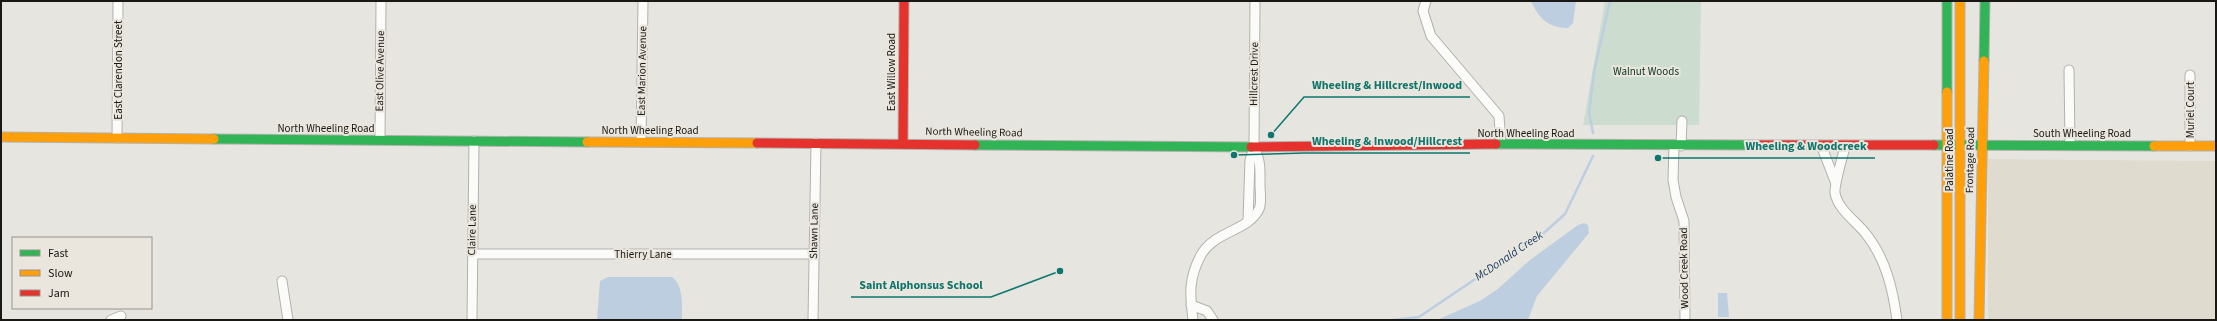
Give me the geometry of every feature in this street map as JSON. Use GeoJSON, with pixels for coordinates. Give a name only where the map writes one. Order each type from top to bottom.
{"type":"FeatureCollection","features":[{"type":"Feature","properties":{"kind":"main road","name":"East Willow Road"},"geometry":{"type":"LineString","coordinates":[[903,144],[904,1]]}},
{"type":"Feature","properties":{"kind":"main road","name":"Frontage Road"},"geometry":{"type":"LineString","coordinates":[[1947,1],[1947,320]]}},
{"type":"Feature","properties":{"kind":"main road","name":"Palatine Road"},"geometry":{"type":"LineString","coordinates":[[1960,1],[1968,146],[1960,320]]}},
{"type":"Feature","properties":{"kind":"main road","name":"Frontage Road"},"geometry":{"type":"LineString","coordinates":[[1979,320],[1983,145],[1984,1]]}},
{"type":"Feature","properties":{"kind":"main road","name":"North Wheeling Road"},"geometry":{"type":"LineString","coordinates":[[1,138],[1254,147],[1501,144],[1677,146],[1846,145],[1947,147]]}},
{"type":"Feature","properties":{"kind":"main road","name":"South Wheeling Road"},"geometry":{"type":"LineString","coordinates":[[1947,147],[1983,145],[2216,146]]}},
{"type":"Feature","properties":{"kind":"main road","name":"Palatine Road"},"geometry":{"type":"LineString","coordinates":[[1969,320],[1970,186]]}},
{"type":"Feature","properties":{"kind":"street","name":"East Clarendon Street"},"geometry":{"type":"LineString","coordinates":[[117,138],[118,1]]}},
{"type":"Feature","properties":{"kind":"street","name":"East Olive Avenue"},"geometry":{"type":"LineString","coordinates":[[380,140],[381,1]]}},
{"type":"Feature","properties":{"kind":"street","name":"East Marion Avenue"},"geometry":{"type":"LineString","coordinates":[[641,142],[643,1]]}},
{"type":"Feature","properties":{"kind":"street","name":"Hillcrest Drive"},"geometry":{"type":"LineString","coordinates":[[1191,305],[1189,285],[1201,254],[1218,236],[1254,217],[1260,208],[1260,161],[1254,147],[1255,1]]}},
{"type":"Feature","properties":{"kind":"street"},"geometry":{"type":"LineString","coordinates":[[1426,1],[1423,11],[1431,36],[1499,116],[1501,144]]}},
{"type":"Feature","properties":{"kind":"street"},"geometry":{"type":"LineString","coordinates":[[2069,70],[2070,145]]}},
{"type":"Feature","properties":{"kind":"street","name":"Muriel Court"},"geometry":{"type":"LineString","coordinates":[[2190,75],[2190,146]]}},
{"type":"Feature","properties":{"kind":"street","name":"Wood Creek Road"},"geometry":{"type":"LineString","coordinates":[[1682,121],[1673,180],[1676,198],[1684,221],[1685,320]]}},
{"type":"Feature","properties":{"kind":"street","name":"Claire Lane"},"geometry":{"type":"LineString","coordinates":[[472,320],[474,141]]}},
{"type":"Feature","properties":{"kind":"street","name":"Shawn Lane"},"geometry":{"type":"LineString","coordinates":[[813,320],[816,143]]}},
{"type":"Feature","properties":{"kind":"street"},"geometry":{"type":"LineString","coordinates":[[1821,145],[1835,181],[1834,193],[1841,208],[1866,234],[1878,251],[1894,299],[1897,320]]}},
{"type":"Feature","properties":{"kind":"street"},"geometry":{"type":"LineString","coordinates":[[1835,181],[1839,176],[1846,145]]}},
{"type":"Feature","properties":{"kind":"street","name":"Thierry Lane"},"geometry":{"type":"LineString","coordinates":[[472,254],[813,254]]}},
{"type":"Feature","properties":{"kind":"street"},"geometry":{"type":"LineString","coordinates":[[282,281],[288,320]]}},
{"type":"Feature","properties":{"kind":"street"},"geometry":{"type":"LineString","coordinates":[[1192,320],[1191,305],[1207,311],[1213,320]]}},
{"type":"Feature","properties":{"kind":"street"},"geometry":{"type":"LineString","coordinates":[[111,320],[121,316]]}},
{"type":"Feature","properties":{"kind":"shaded area"},"geometry":{"type":"Polygon","coordinates":[[[1988,159],[2216,161],[2216,320],[1988,320],[1988,159]]]}},
{"type":"Feature","properties":{"kind":"green space","name":"Walnut Woods"},"geometry":{"type":"Polygon","coordinates":[[[1605,1],[1701,1],[1699,125],[1583,125],[1605,1]]]}},
{"type":"Feature","properties":{"kind":"water"},"geometry":{"type":"Polygon","coordinates":[[[1531,1],[1576,1],[1573,23],[1568,28],[1561,28],[1550,24],[1537,13],[1531,1]]]}},
{"type":"Feature","properties":{"kind":"water"},"geometry":{"type":"Polygon","coordinates":[[[1584,223],[1588,225],[1589,233],[1537,296],[1528,320],[1437,320],[1480,301],[1499,288],[1530,260],[1578,225],[1584,223]]]}},
{"type":"Feature","properties":{"kind":"water"},"geometry":{"type":"Polygon","coordinates":[[[608,277],[672,277],[679,286],[682,303],[682,320],[597,320],[600,281],[608,277]]]}},
{"type":"Feature","properties":{"kind":"water"},"geometry":{"type":"Polygon","coordinates":[[[1718,293],[1727,293],[1729,317],[1718,317],[1718,293]]]}},
{"type":"Feature","properties":{"kind":"waterway","name":"McDonald Creek"},"geometry":{"type":"LineString","coordinates":[[1593,133],[1589,113],[1594,72],[1610,1]]}},
{"type":"Feature","properties":{"kind":"waterway","name":"McDonald Creek"},"geometry":{"type":"LineString","coordinates":[[1393,320],[1419,317],[1545,232],[1565,214],[1593,156]]}},
{"type":"Feature","properties":{"kind":"traffic: fast"},"geometry":{"type":"LineString","coordinates":[[1947,1],[1947,92]]}},
{"type":"Feature","properties":{"kind":"traffic: fast"},"geometry":{"type":"LineString","coordinates":[[1984,61],[1985,1]]}},
{"type":"Feature","properties":{"kind":"traffic: fast"},"geometry":{"type":"LineString","coordinates":[[214,139],[587,142]]}},
{"type":"Feature","properties":{"kind":"traffic: fast"},"geometry":{"type":"LineString","coordinates":[[1496,144],[1749,145]]}},
{"type":"Feature","properties":{"kind":"traffic: fast"},"geometry":{"type":"LineString","coordinates":[[975,145],[1251,147]]}},
{"type":"Feature","properties":{"kind":"traffic: fast"},"geometry":{"type":"LineString","coordinates":[[1934,145],[2154,146]]}},
{"type":"Feature","properties":{"kind":"traffic: slow"},"geometry":{"type":"LineString","coordinates":[[1960,1],[1960,320]]}},
{"type":"Feature","properties":{"kind":"traffic: slow"},"geometry":{"type":"LineString","coordinates":[[1979,320],[1984,61]]}},
{"type":"Feature","properties":{"kind":"traffic: slow"},"geometry":{"type":"LineString","coordinates":[[1947,92],[1947,320]]}},
{"type":"Feature","properties":{"kind":"traffic: slow"},"geometry":{"type":"LineString","coordinates":[[1,137],[214,139]]}},
{"type":"Feature","properties":{"kind":"traffic: slow"},"geometry":{"type":"LineString","coordinates":[[587,142],[757,143]]}},
{"type":"Feature","properties":{"kind":"traffic: slow"},"geometry":{"type":"LineString","coordinates":[[2154,146],[2216,146]]}},
{"type":"Feature","properties":{"kind":"traffic: jam"},"geometry":{"type":"LineString","coordinates":[[903,143],[904,1]]}},
{"type":"Feature","properties":{"kind":"traffic: jam"},"geometry":{"type":"LineString","coordinates":[[757,143],[975,145]]}},
{"type":"Feature","properties":{"kind":"traffic: jam"},"geometry":{"type":"LineString","coordinates":[[1251,147],[1496,144]]}},
{"type":"Feature","properties":{"kind":"traffic: jam"},"geometry":{"type":"LineString","coordinates":[[1749,145],[1934,145]]}},
{"type":"Feature","properties":{"kind":"place","name":"Wheeling & Hillcrest/Inwood"},"geometry":{"type":"Point","coordinates":[1271,135]}},
{"type":"Feature","properties":{"kind":"place","name":"Wheeling & Inwood/Hillcrest"},"geometry":{"type":"Point","coordinates":[1234,155]}},
{"type":"Feature","properties":{"kind":"place","name":"Wheeling & Woodcreek"},"geometry":{"type":"Point","coordinates":[1658,158]}},
{"type":"Feature","properties":{"kind":"place","name":"Saint Alphonsus School"},"geometry":{"type":"Point","coordinates":[1060,271]}}]}
